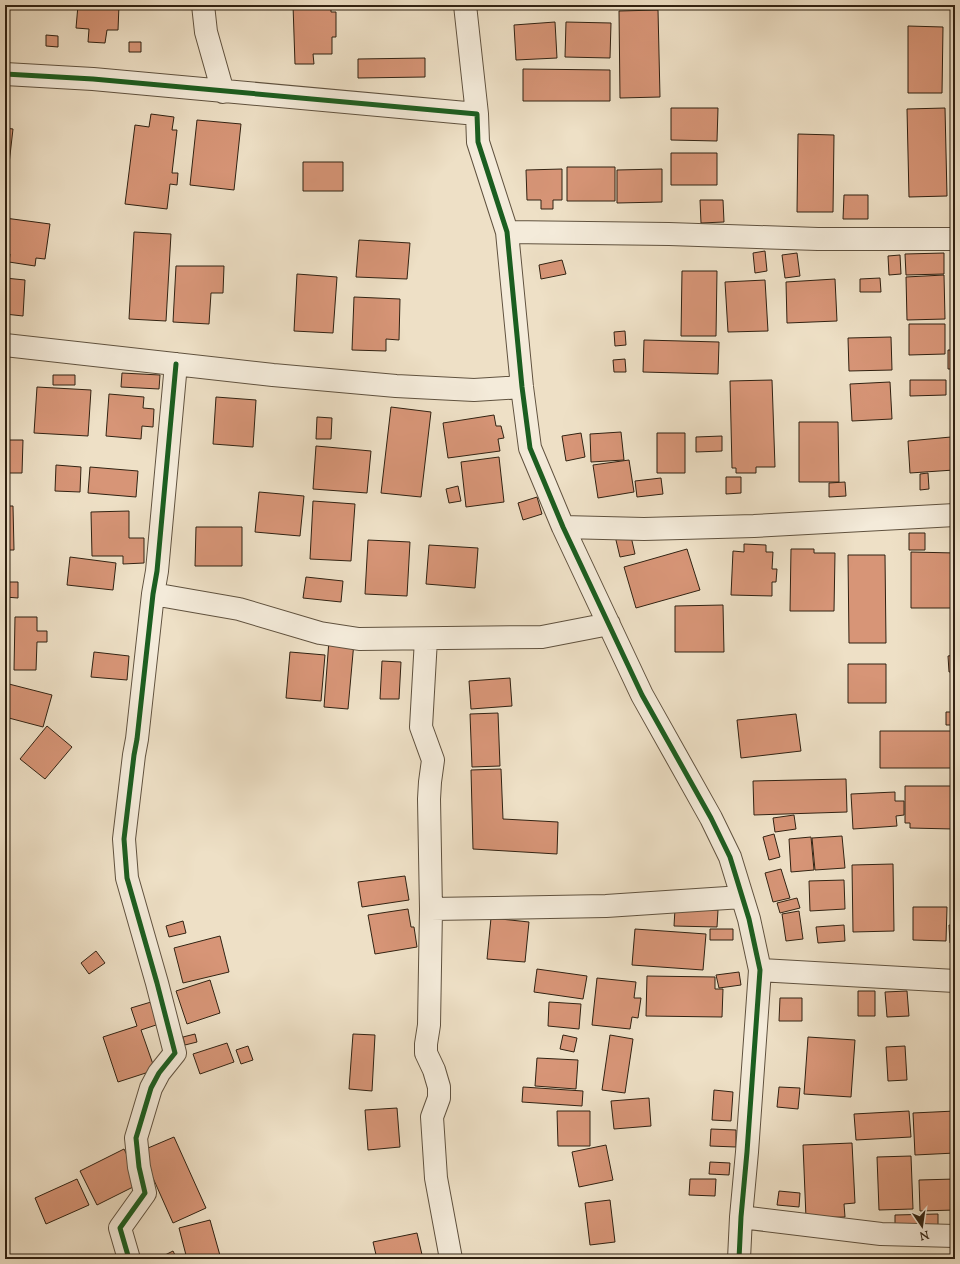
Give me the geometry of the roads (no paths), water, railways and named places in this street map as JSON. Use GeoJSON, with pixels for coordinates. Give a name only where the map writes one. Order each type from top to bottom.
{"type":"FeatureCollection","features":[{"type":"Feature","properties":{"kind":"street"},"geometry":{"type":"LineString","coordinates":[[203,5],[206,32],[223,92]]}},
{"type":"Feature","properties":{"kind":"street"},"geometry":{"type":"LineString","coordinates":[[465,5],[477,114],[478,142],[507,232],[522,387],[530,448],[563,528],[642,695],[711,818],[730,857],[749,919],[760,970],[739,1259]]}},
{"type":"Feature","properties":{"kind":"street"},"geometry":{"type":"LineString","coordinates":[[5,74],[92,79],[477,114]]}},
{"type":"Feature","properties":{"kind":"street"},"geometry":{"type":"LineString","coordinates":[[507,232],[669,234],[818,239],[955,239]]}},
{"type":"Feature","properties":{"kind":"street"},"geometry":{"type":"LineString","coordinates":[[5,345],[273,375],[396,386],[474,390],[522,387]]}},
{"type":"Feature","properties":{"kind":"street"},"geometry":{"type":"LineString","coordinates":[[128,1259],[120,1228],[145,1193],[139,1167],[136,1138],[151,1088],[159,1073],[175,1053],[127,878],[124,839],[157,570],[176,364]]}},
{"type":"Feature","properties":{"kind":"street"},"geometry":{"type":"LineString","coordinates":[[563,528],[644,529],[754,526],[955,515]]}},
{"type":"Feature","properties":{"kind":"street"},"geometry":{"type":"LineString","coordinates":[[153,594],[239,609],[320,633],[359,639],[542,637],[609,624]]}},
{"type":"Feature","properties":{"kind":"street"},"geometry":{"type":"LineString","coordinates":[[426,639],[421,727],[433,760],[429,799],[432,909],[429,1025],[426,1053],[434,1070],[439,1087],[439,1098],[432,1117],[436,1178],[451,1259]]}},
{"type":"Feature","properties":{"kind":"street"},"geometry":{"type":"LineString","coordinates":[[432,909],[606,906],[742,897]]}},
{"type":"Feature","properties":{"kind":"street"},"geometry":{"type":"LineString","coordinates":[[760,970],[955,981]]}},
{"type":"Feature","properties":{"kind":"street"},"geometry":{"type":"LineString","coordinates":[[741,1217],[880,1234],[955,1236]]}}]}
